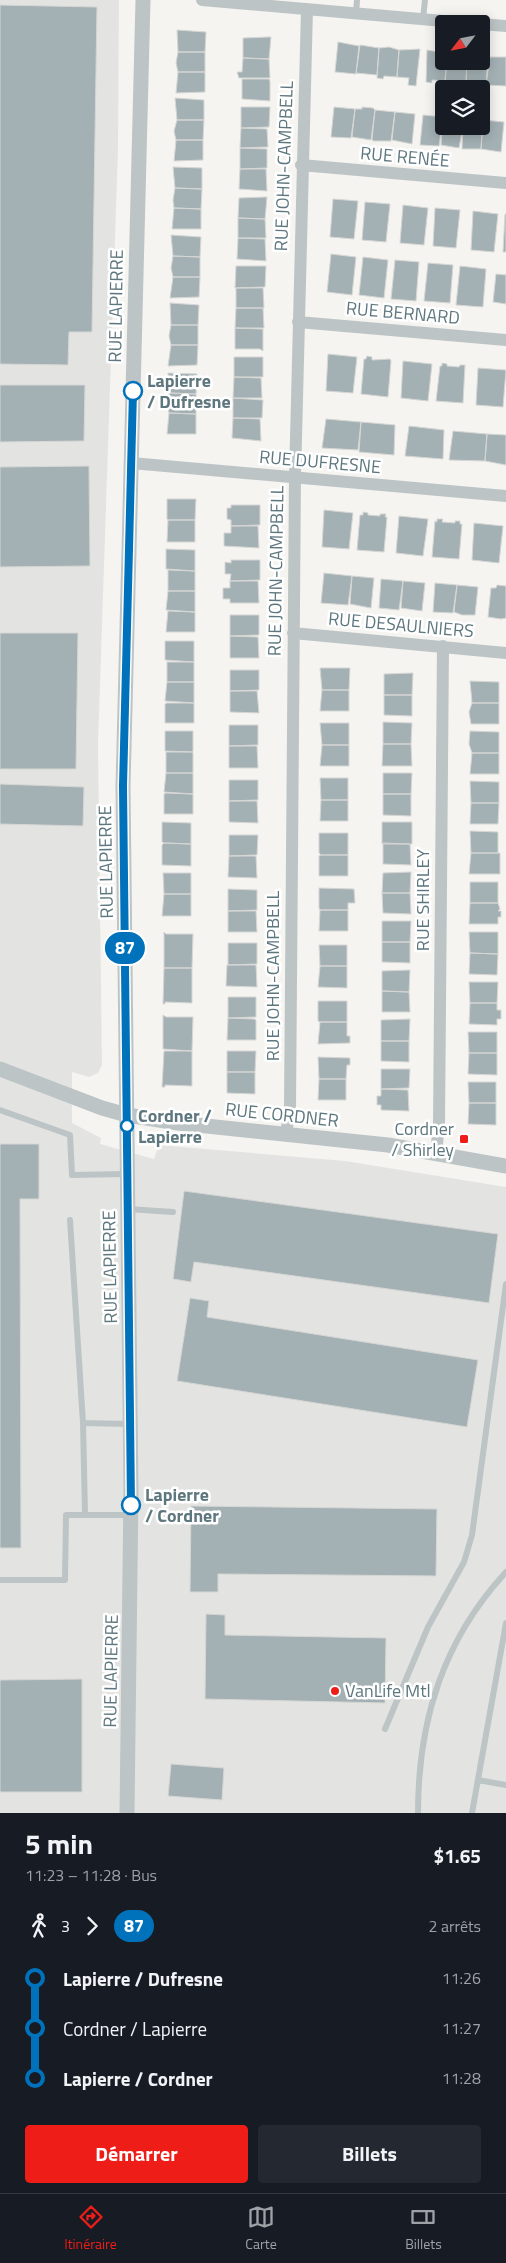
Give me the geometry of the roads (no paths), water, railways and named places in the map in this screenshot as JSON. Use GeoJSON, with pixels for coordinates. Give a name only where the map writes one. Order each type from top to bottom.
{"type":"FeatureCollection","features":[{"type":"Feature","properties":{"kind":"street","name":"RUE LAPIERRE"},"geometry":{"type":"LineString","coordinates":[[127,1813],[131,1515],[123,786],[143,0]]}},
{"type":"Feature","properties":{"kind":"street"},"geometry":{"type":"LineString","coordinates":[[202,0],[263,3],[307,9],[435,20]]}},
{"type":"Feature","properties":{"kind":"street","name":"RUE JOHN-CAMPBELL"},"geometry":{"type":"LineString","coordinates":[[286,1134],[290,1108],[292,633],[301,165],[307,9]]}},
{"type":"Feature","properties":{"kind":"street"},"geometry":{"type":"LineString","coordinates":[[490,25],[506,26]]}},
{"type":"Feature","properties":{"kind":"street","name":"RUE RENÉE"},"geometry":{"type":"LineString","coordinates":[[301,165],[506,183]]}},
{"type":"Feature","properties":{"kind":"street","name":"RUE BERNARD"},"geometry":{"type":"LineString","coordinates":[[298,322],[506,340]]}},
{"type":"Feature","properties":{"kind":"street","name":"RUE DUFRESNE"},"geometry":{"type":"LineString","coordinates":[[131,463],[506,496]]}},
{"type":"Feature","properties":{"kind":"street","name":"RUE DESAULNIERS"},"geometry":{"type":"LineString","coordinates":[[292,633],[506,653]]}},
{"type":"Feature","properties":{"kind":"street","name":"RUE SHIRLEY"},"geometry":{"type":"LineString","coordinates":[[436,1153],[439,1125],[443,646]]}},
{"type":"Feature","properties":{"kind":"street","name":"RUE CORDNER"},"geometry":{"type":"LineString","coordinates":[[0,1069],[102,1108],[127,1114],[187,1124],[286,1134],[436,1153],[506,1166]]}},
{"type":"Feature","properties":{"kind":"lane"},"geometry":{"type":"LineString","coordinates":[[356,13],[357,0]]}},
{"type":"Feature","properties":{"kind":"lane"},"geometry":{"type":"LineString","coordinates":[[423,19],[425,0]]}},
{"type":"Feature","properties":{"kind":"lane"},"geometry":{"type":"LineString","coordinates":[[0,1110],[70,1135],[72,1175],[128,1174]]}},
{"type":"Feature","properties":{"kind":"lane"},"geometry":{"type":"LineString","coordinates":[[128,1209],[155,1209],[173,1212]]}},
{"type":"Feature","properties":{"kind":"lane"},"geometry":{"type":"LineString","coordinates":[[70,1220],[85,1453],[85,1514]]}},
{"type":"Feature","properties":{"kind":"lane"},"geometry":{"type":"LineString","coordinates":[[385,1730],[428,1627],[464,1562],[472,1535],[506,1284]]}},
{"type":"Feature","properties":{"kind":"lane"},"geometry":{"type":"LineString","coordinates":[[83,1423],[130,1424]]}},
{"type":"Feature","properties":{"kind":"lane"},"geometry":{"type":"LineString","coordinates":[[0,1580],[65,1580],[66,1515],[131,1515]]}},
{"type":"Feature","properties":{"kind":"lane"},"geometry":{"type":"LineString","coordinates":[[418,1813],[424,1733],[439,1680],[471,1614],[506,1572]]}},
{"type":"Feature","properties":{"kind":"lane"},"geometry":{"type":"LineString","coordinates":[[472,1813],[506,1623]]}},
{"type":"Feature","properties":{"kind":"lane"},"geometry":{"type":"LineString","coordinates":[[478,1780],[506,1785]]}},
{"type":"Feature","properties":{"kind":"place","name":"Lapierre / Dufresne"},"geometry":{"type":"Point","coordinates":[133,391]}},
{"type":"Feature","properties":{"kind":"place","name":"Cordner / Lapierre"},"geometry":{"type":"Point","coordinates":[127,1126]}},
{"type":"Feature","properties":{"kind":"place","name":"Cordner / Shirley"},"geometry":{"type":"Point","coordinates":[464,1139]}},
{"type":"Feature","properties":{"kind":"place","name":"Lapierre / Cordner"},"geometry":{"type":"Point","coordinates":[131,1505]}},
{"type":"Feature","properties":{"kind":"place","name":"VanLife Mtl"},"geometry":{"type":"Point","coordinates":[335,1691]}}]}
